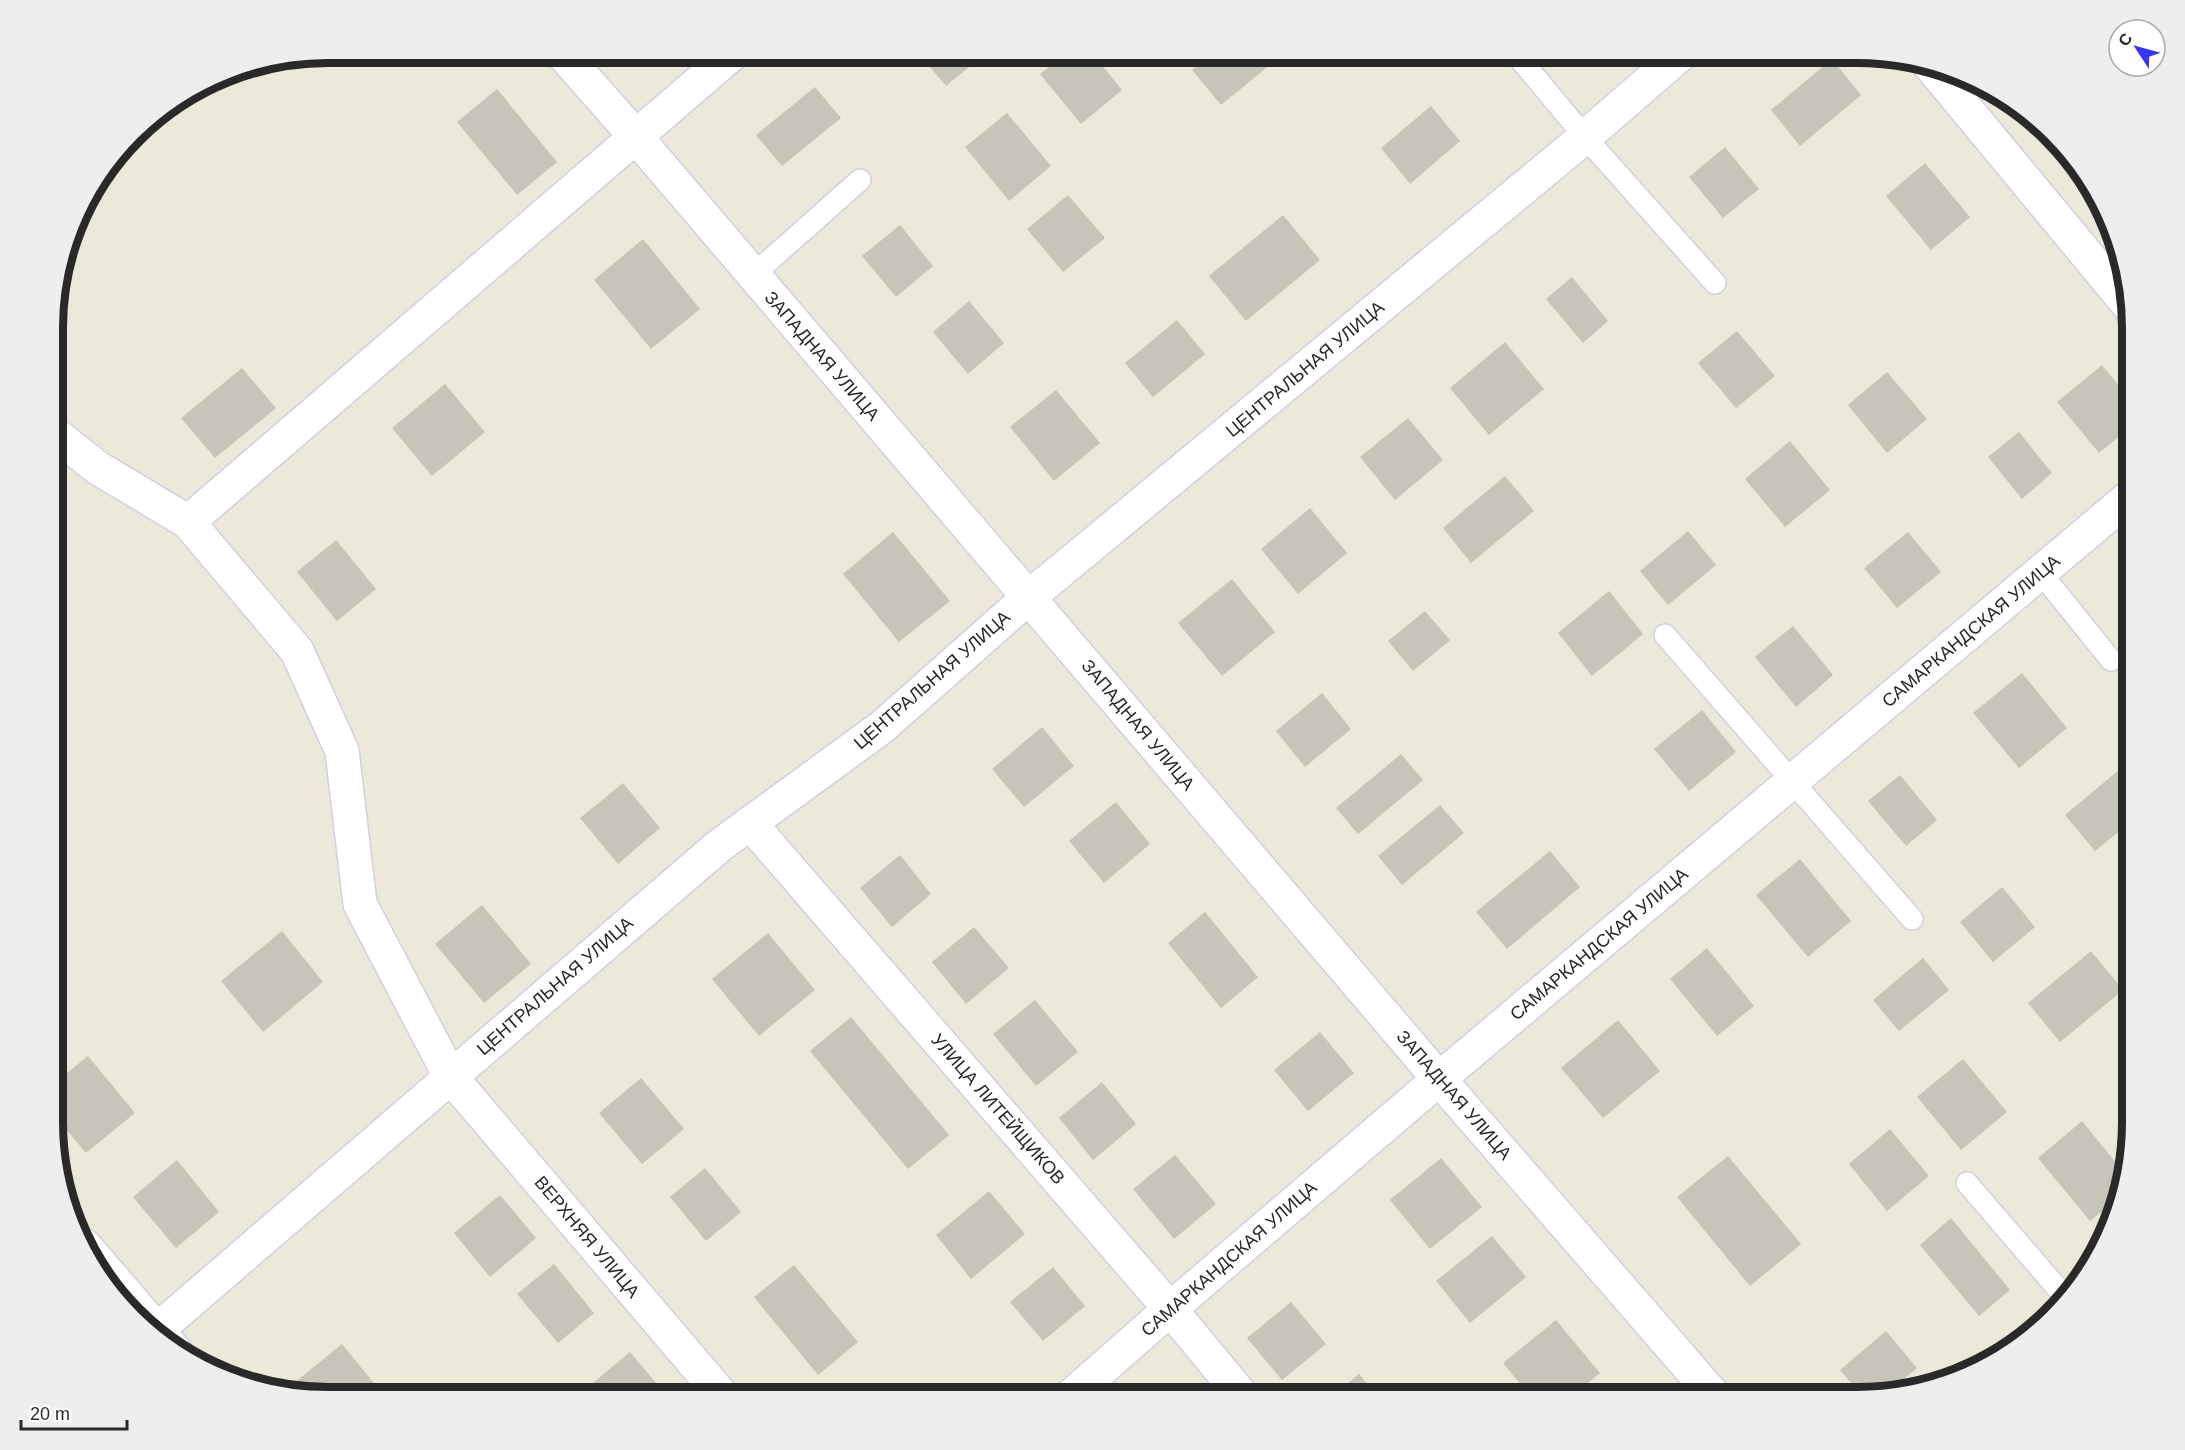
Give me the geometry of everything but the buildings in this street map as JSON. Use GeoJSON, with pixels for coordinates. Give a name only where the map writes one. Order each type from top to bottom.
{"type":"FeatureCollection","features":[{"type":"Feature","properties":{"kind":"street","name":"ЗАПАДНАЯ УЛИЦА"},"geometry":{"type":"LineString","coordinates":[[572,63],[1439,1079],[1706,1387]]}},
{"type":"Feature","properties":{"kind":"street"},"geometry":{"type":"LineString","coordinates":[[188,522],[720,63]]}},
{"type":"Feature","properties":{"kind":"street","name":"ЦЕНТРАЛЬНАЯ УЛИЦА"},"geometry":{"type":"LineString","coordinates":[[168,1333],[450,1076],[719,846],[882,728],[1029,597],[1585,137],[1669,63]]}},
{"type":"Feature","properties":{"kind":"street"},"geometry":{"type":"LineString","coordinates":[[1939,76],[2120,295]]}},
{"type":"Feature","properties":{"kind":"street","name":"ВЕРХНЯЯ УЛИЦА"},"geometry":{"type":"LineString","coordinates":[[63,440],[98,468],[188,522],[297,651],[342,751],[360,904],[450,1076],[714,1387]]}},
{"type":"Feature","properties":{"kind":"street","name":"САМАРКАНДСКАЯ УЛИЦА"},"geometry":{"type":"LineString","coordinates":[[1081,1387],[1439,1079],[2122,503]]}},
{"type":"Feature","properties":{"kind":"street","name":"УЛИЦА ЛИТЕЙЩИКОВ"},"geometry":{"type":"LineString","coordinates":[[750,823],[1235,1387]]}},
{"type":"Feature","properties":{"kind":"lane"},"geometry":{"type":"LineString","coordinates":[[1524,63],[1585,137],[1715,283]]}},
{"type":"Feature","properties":{"kind":"lane"},"geometry":{"type":"LineString","coordinates":[[753,275],[860,180]]}},
{"type":"Feature","properties":{"kind":"lane"},"geometry":{"type":"LineString","coordinates":[[2040,572],[2111,660]]}},
{"type":"Feature","properties":{"kind":"lane"},"geometry":{"type":"LineString","coordinates":[[1665,636],[1912,919]]}},
{"type":"Feature","properties":{"kind":"lane"},"geometry":{"type":"LineString","coordinates":[[1967,1183],[2060,1292]]}}]}
